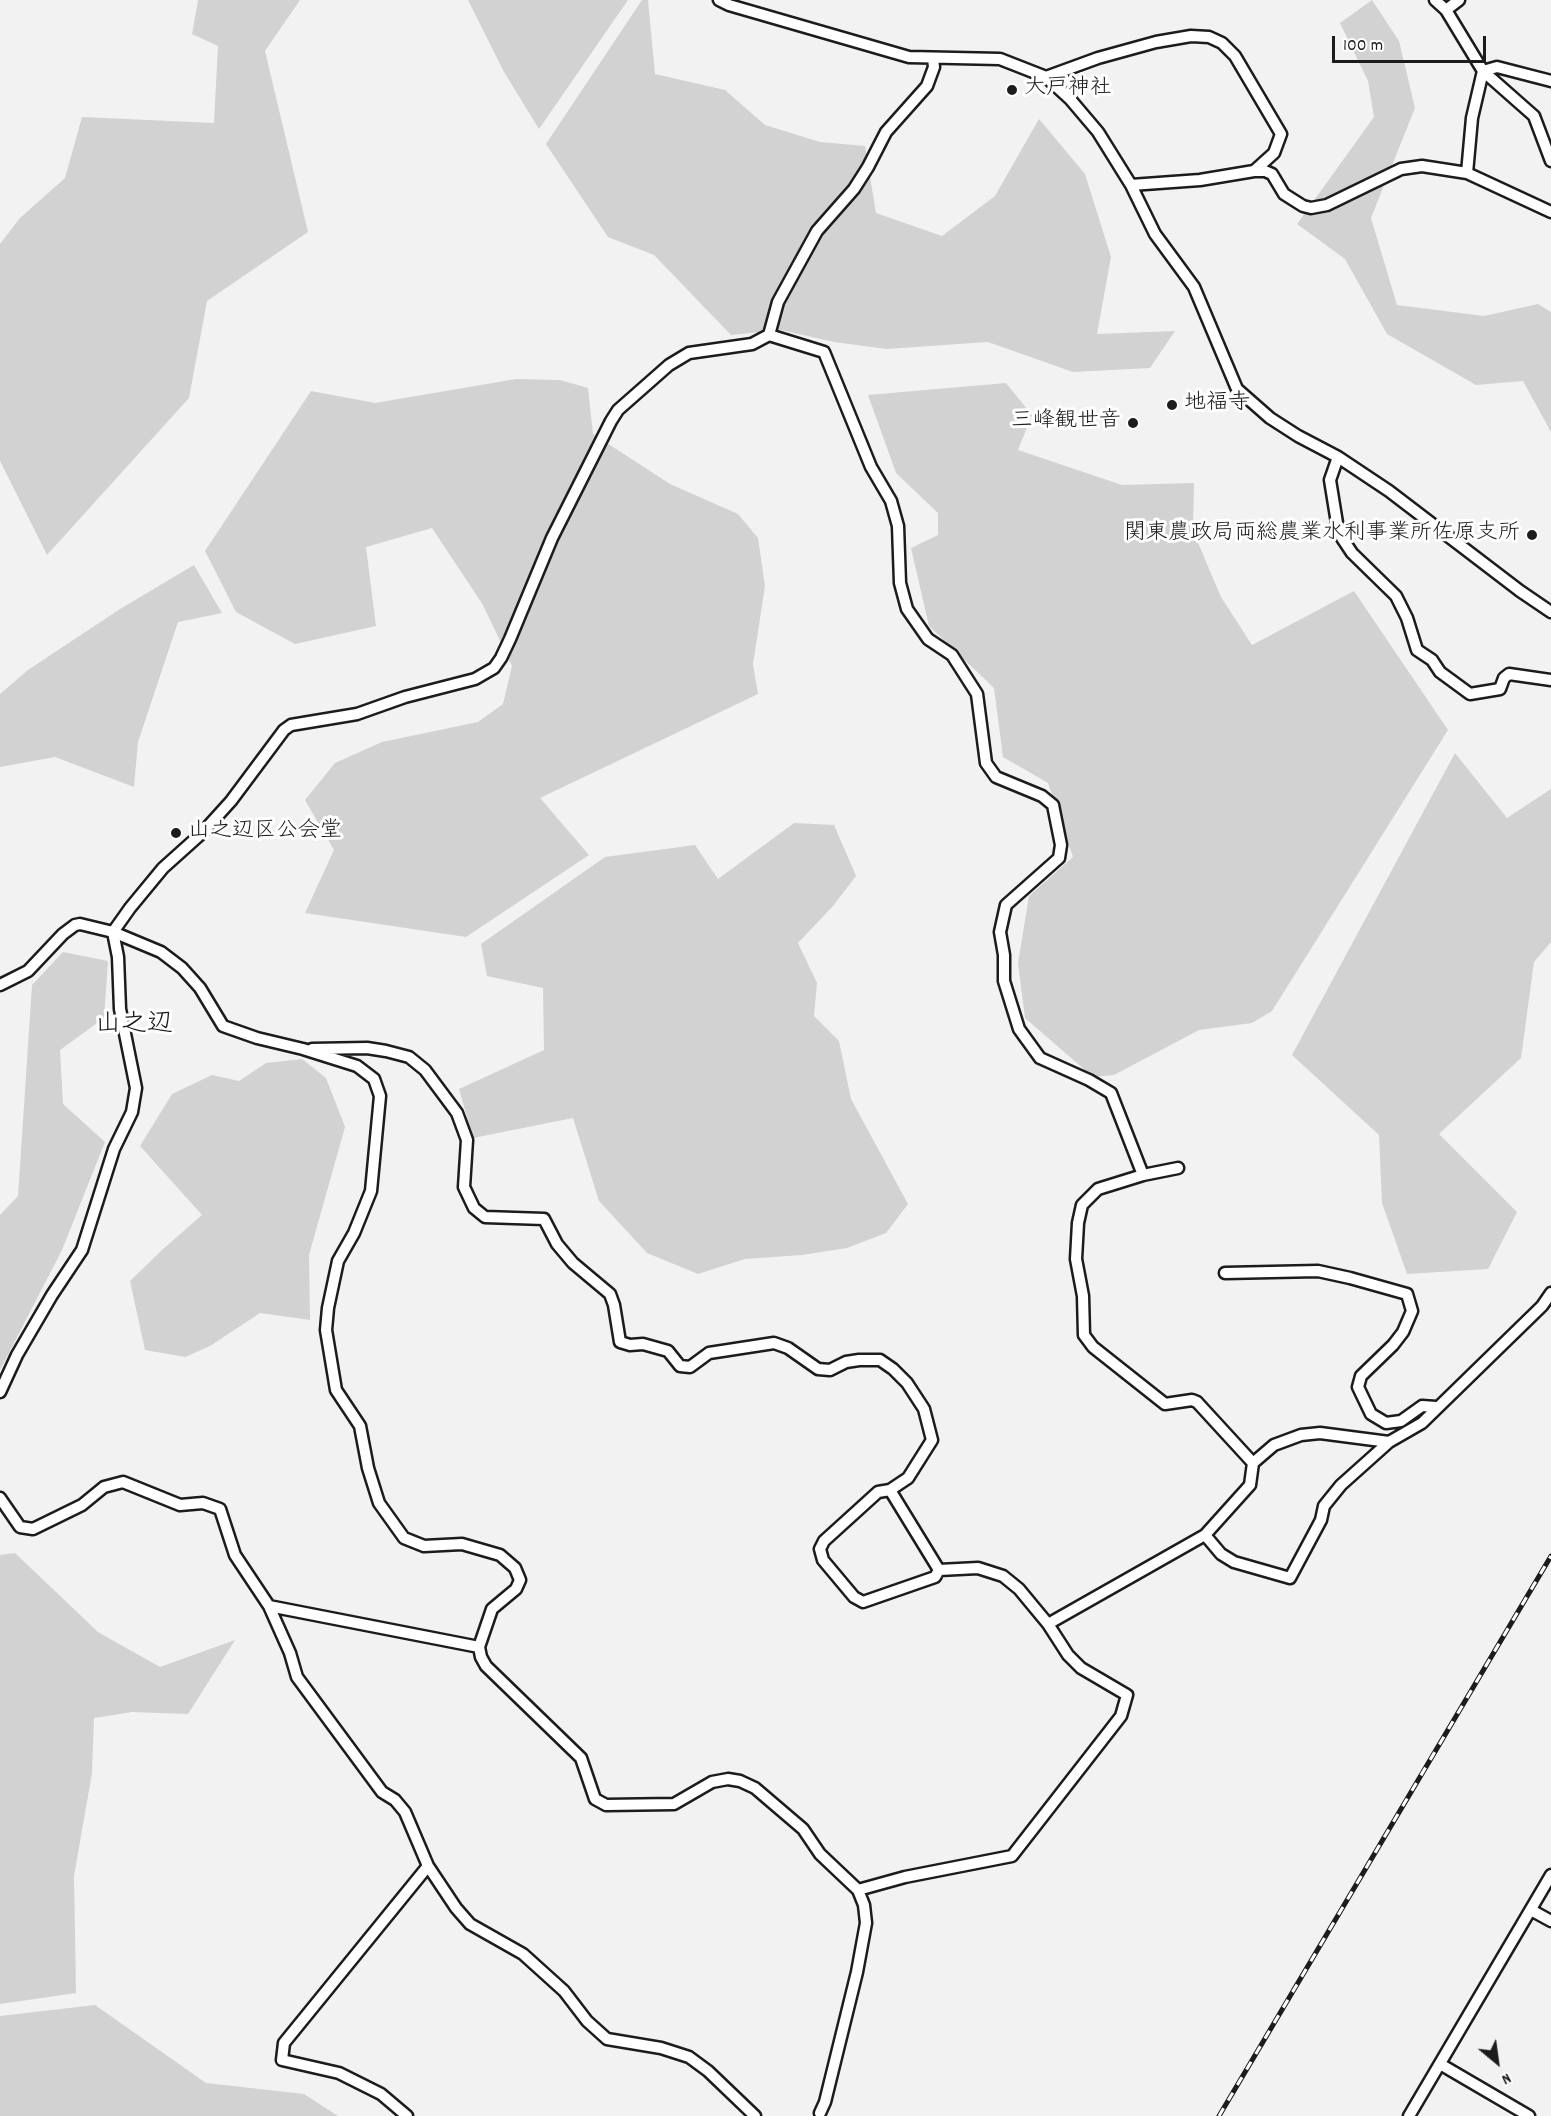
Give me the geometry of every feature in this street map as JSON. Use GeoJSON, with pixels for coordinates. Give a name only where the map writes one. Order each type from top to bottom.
{"type":"FeatureCollection","features":[{"type":"Feature","properties":{"kind":"street"},"geometry":{"type":"LineString","coordinates":[[719,0],[729,5],[909,57],[1000,59],[1046,77],[1070,99],[1098,132],[1131,185],[1155,234],[1194,287],[1237,389],[1270,418],[1338,457],[1389,491],[1551,612]]}},
{"type":"Feature","properties":{"kind":"street"},"geometry":{"type":"LineString","coordinates":[[1436,0],[1446,10],[1483,71],[1534,116],[1551,161]]}},
{"type":"Feature","properties":{"kind":"street"},"geometry":{"type":"LineString","coordinates":[[1446,10],[1459,0]]}},
{"type":"Feature","properties":{"kind":"street"},"geometry":{"type":"LineString","coordinates":[[1046,77],[1098,58],[1156,42],[1191,36],[1209,37],[1222,43],[1235,56],[1281,134],[1274,153],[1254,171]]}},
{"type":"Feature","properties":{"kind":"street"},"geometry":{"type":"LineString","coordinates":[[769,335],[778,302],[817,231],[854,189],[886,132],[927,86],[934,67],[933,59]]}},
{"type":"Feature","properties":{"kind":"street"},"geometry":{"type":"LineString","coordinates":[[1483,71],[1497,67],[1551,81]]}},
{"type":"Feature","properties":{"kind":"street"},"geometry":{"type":"LineString","coordinates":[[1467,172],[1472,118],[1483,71]]}},
{"type":"Feature","properties":{"kind":"street"},"geometry":{"type":"LineString","coordinates":[[1131,185],[1200,180],[1254,171],[1272,174],[1284,194],[1303,206],[1311,208],[1327,205],[1388,174],[1415,166],[1467,172],[1551,212]]}},
{"type":"Feature","properties":{"kind":"street"},"geometry":{"type":"LineString","coordinates":[[0,1392],[23,1345],[82,1250],[114,1149],[132,1112],[136,1088],[120,1009],[118,957],[113,932],[163,868],[202,834],[231,801],[284,730],[291,725],[357,714],[475,679],[494,668],[510,639],[552,538],[618,410],[669,365],[689,353],[752,344],[769,335],[824,352],[871,467],[891,501],[898,526],[900,583],[907,609],[928,639],[952,655],[977,694],[986,763],[996,777],[1042,796],[1053,805],[1062,845],[1059,858],[1006,905],[1000,932],[1004,955],[1004,981],[1019,1029],[1040,1058],[1089,1080],[1111,1094],[1143,1175]]}},
{"type":"Feature","properties":{"kind":"street"},"geometry":{"type":"LineString","coordinates":[[1338,457],[1330,480],[1337,523],[1342,538],[1352,553],[1396,596],[1407,618],[1417,650],[1432,660],[1440,672],[1470,694],[1500,689],[1504,678],[1509,674],[1551,680]]}},
{"type":"Feature","properties":{"kind":"street"},"geometry":{"type":"LineString","coordinates":[[0,985],[28,971],[63,934],[75,925],[80,924],[113,932],[161,952],[182,968],[200,988],[223,1026],[256,1038],[303,1049],[357,1066],[374,1079],[381,1096],[371,1191],[354,1233],[338,1261],[326,1330],[336,1390],[360,1426],[368,1468],[379,1503],[404,1538],[424,1546],[462,1544],[500,1556],[515,1568],[520,1580],[516,1589],[492,1609],[479,1647],[481,1657],[486,1666],[581,1758],[595,1799],[606,1805],[674,1804],[712,1782],[728,1779],[740,1780],[755,1788],[803,1829],[820,1854],[858,1890],[864,1905],[866,1923],[857,1972],[820,2115]]}},
{"type":"Feature","properties":{"kind":"street"},"geometry":{"type":"LineString","coordinates":[[303,1049],[367,1048],[386,1051],[409,1057],[425,1070],[457,1113],[467,1140],[464,1187],[474,1208],[485,1217],[544,1219],[557,1244],[573,1263],[610,1294],[620,1342],[630,1345],[643,1344],[668,1351],[680,1366],[690,1367],[709,1353],[774,1343],[788,1348],[818,1369],[830,1370],[846,1362],[859,1360],[880,1360],[893,1369],[907,1383],[924,1409],[932,1440],[908,1478],[890,1490],[878,1492],[824,1541],[820,1549],[824,1560],[854,1597],[863,1602],[935,1577],[939,1570]]}},
{"type":"Feature","properties":{"kind":"street"},"geometry":{"type":"LineString","coordinates":[[1178,1168],[1143,1175],[1098,1189],[1082,1205],[1078,1223],[1076,1259],[1083,1296],[1084,1335],[1093,1347],[1166,1404],[1192,1400],[1197,1402],[1252,1463]]}},
{"type":"Feature","properties":{"kind":"street"},"geometry":{"type":"LineString","coordinates":[[1225,1273],[1318,1271],[1407,1294],[1412,1311],[1403,1332],[1393,1345],[1360,1376],[1359,1387],[1371,1414],[1386,1423],[1401,1421],[1422,1406],[1436,1407]]}},
{"type":"Feature","properties":{"kind":"street"},"geometry":{"type":"LineString","coordinates":[[1205,1535],[1221,1554],[1234,1562],[1290,1578],[1321,1520],[1324,1506],[1341,1485],[1389,1442],[1422,1423],[1524,1323],[1551,1293]]}},
{"type":"Feature","properties":{"kind":"street"},"geometry":{"type":"LineString","coordinates":[[1048,1624],[1205,1535],[1250,1485],[1252,1463],[1274,1445],[1300,1436],[1320,1433],[1389,1442]]}},
{"type":"Feature","properties":{"kind":"street"},"geometry":{"type":"LineString","coordinates":[[0,1498],[20,1527],[33,1529],[82,1504],[104,1487],[123,1482],[180,1505],[203,1503],[220,1509],[234,1555],[269,1606],[290,1653],[297,1677],[382,1792],[395,1800],[405,1812],[428,1866],[456,1908],[470,1924],[523,1954],[564,1991],[587,2021],[607,2040],[662,2048],[689,2057],[755,2116]]}},
{"type":"Feature","properties":{"kind":"street"},"geometry":{"type":"LineString","coordinates":[[890,1490],[939,1570]]}},
{"type":"Feature","properties":{"kind":"street"},"geometry":{"type":"LineString","coordinates":[[858,1890],[905,1877],[1011,1856],[1121,1716],[1127,1695],[1081,1668],[1068,1655],[1048,1624],[1019,1589],[1003,1576],[978,1568],[939,1570]]}},
{"type":"Feature","properties":{"kind":"street"},"geometry":{"type":"LineString","coordinates":[[269,1606],[479,1647]]}},
{"type":"Feature","properties":{"kind":"street"},"geometry":{"type":"LineString","coordinates":[[407,2116],[381,2094],[339,2073],[282,2060],[284,2043],[428,1866]]}},
{"type":"Feature","properties":{"kind":"street"},"geometry":{"type":"LineString","coordinates":[[1409,2116],[1551,1875]]}},
{"type":"Feature","properties":{"kind":"street"},"geometry":{"type":"LineString","coordinates":[[1531,1910],[1551,1921]]}},
{"type":"Feature","properties":{"kind":"street"},"geometry":{"type":"LineString","coordinates":[[1440,2064],[1529,2116]]}},
{"type":"Feature","properties":{"kind":"shaded area"},"geometry":{"type":"Polygon","coordinates":[[[198,0],[300,0],[265,51],[308,232],[207,301],[189,398],[47,555],[0,461],[0,244],[20,218],[65,178],[82,117],[214,123],[218,46],[192,34],[198,0]]]}},
{"type":"Feature","properties":{"kind":"shaded area"},"geometry":{"type":"Polygon","coordinates":[[[468,0],[628,0],[539,129],[504,72],[468,0]]]}},
{"type":"Feature","properties":{"kind":"shaded area"},"geometry":{"type":"Polygon","coordinates":[[[642,0],[648,0],[655,74],[725,90],[765,125],[820,142],[865,146],[876,213],[942,236],[995,196],[1039,119],[1085,174],[1111,257],[1097,334],[1175,331],[1150,368],[1073,372],[988,342],[887,349],[834,342],[781,330],[731,335],[654,255],[608,237],[546,144],[642,0]]]}},
{"type":"Feature","properties":{"kind":"shaded area"},"geometry":{"type":"Polygon","coordinates":[[[1372,0],[1399,41],[1415,108],[1371,218],[1397,305],[1484,316],[1538,304],[1551,312],[1551,432],[1523,381],[1476,385],[1387,334],[1345,259],[1297,224],[1374,117],[1368,81],[1340,23],[1372,0]]]}},
{"type":"Feature","properties":{"kind":"shaded area"},"geometry":{"type":"Polygon","coordinates":[[[516,379],[560,380],[588,388],[593,434],[670,484],[738,514],[758,538],[765,586],[753,664],[758,694],[540,798],[589,855],[466,937],[305,913],[334,850],[305,800],[335,763],[382,742],[478,722],[503,704],[512,666],[483,605],[432,528],[366,547],[376,626],[295,644],[236,612],[205,551],[311,391],[375,403],[516,379]]]}},
{"type":"Feature","properties":{"kind":"shaded area"},"geometry":{"type":"Polygon","coordinates":[[[1006,383],[1032,415],[1018,450],[1122,485],[1194,483],[1193,531],[1221,597],[1252,645],[1354,591],[1448,730],[1272,1011],[1252,1023],[1199,1030],[1114,1075],[1093,1077],[1025,1018],[1018,963],[1029,896],[1073,857],[1048,783],[1003,757],[994,688],[929,626],[911,548],[938,535],[938,513],[896,473],[868,395],[1006,383]]]}},
{"type":"Feature","properties":{"kind":"shaded area"},"geometry":{"type":"Polygon","coordinates":[[[194,565],[222,613],[178,622],[138,742],[134,787],[55,757],[0,767],[0,694],[28,670],[120,609],[194,565]]]}},
{"type":"Feature","properties":{"kind":"shaded area"},"geometry":{"type":"Polygon","coordinates":[[[1455,753],[1507,818],[1551,789],[1551,942],[1534,962],[1521,1058],[1439,1134],[1517,1212],[1488,1269],[1407,1274],[1382,1203],[1379,1135],[1292,1055],[1455,753]]]}},
{"type":"Feature","properties":{"kind":"shaded area"},"geometry":{"type":"Polygon","coordinates":[[[794,823],[834,825],[856,876],[833,906],[798,943],[817,983],[814,1016],[839,1041],[851,1099],[908,1204],[886,1233],[847,1248],[802,1255],[745,1259],[698,1274],[647,1253],[599,1201],[573,1118],[473,1138],[459,1089],[544,1050],[543,988],[487,976],[481,944],[605,857],[695,845],[718,879],[794,823]]]}},
{"type":"Feature","properties":{"kind":"shaded area"},"geometry":{"type":"Polygon","coordinates":[[[63,952],[108,961],[104,1018],[60,1050],[63,1104],[105,1142],[62,1250],[0,1370],[0,1215],[18,1196],[32,985],[63,952]]]}},
{"type":"Feature","properties":{"kind":"shaded area"},"geometry":{"type":"Polygon","coordinates":[[[302,1059],[326,1078],[345,1127],[309,1255],[310,1320],[260,1313],[210,1346],[185,1357],[145,1350],[130,1281],[202,1215],[140,1146],[172,1094],[212,1075],[239,1081],[266,1063],[302,1059]]]}},
{"type":"Feature","properties":{"kind":"shaded area"},"geometry":{"type":"Polygon","coordinates":[[[15,1553],[98,1632],[160,1667],[235,1640],[188,1714],[132,1712],[94,1718],[92,1773],[74,1876],[76,1993],[0,2004],[0,1555],[15,1553]]]}},
{"type":"Feature","properties":{"kind":"shaded area"},"geometry":{"type":"Polygon","coordinates":[[[95,2005],[206,2083],[304,2094],[338,2116],[0,2116],[0,2016],[95,2005]]]}},
{"type":"Feature","properties":{"kind":"railway"},"geometry":{"type":"LineString","coordinates":[[1219,2116],[1551,1556]]}},
{"type":"Feature","properties":{"kind":"place","name":"大戸神社"},"geometry":{"type":"Point","coordinates":[1012,90]}},
{"type":"Feature","properties":{"kind":"place","name":"地福寺"},"geometry":{"type":"Point","coordinates":[1172,405]}},
{"type":"Feature","properties":{"kind":"place","name":"三峰観世音"},"geometry":{"type":"Point","coordinates":[1133,423]}},
{"type":"Feature","properties":{"kind":"place","name":"関東農政局両総農業水利事業所佐原支所"},"geometry":{"type":"Point","coordinates":[1532,535]}},
{"type":"Feature","properties":{"kind":"place","name":"山之辺区公会堂"},"geometry":{"type":"Point","coordinates":[176,833]}},
{"type":"Feature","properties":{"kind":"district","name":"山之辺"},"geometry":{"type":"Point","coordinates":[134,1026]}}]}
